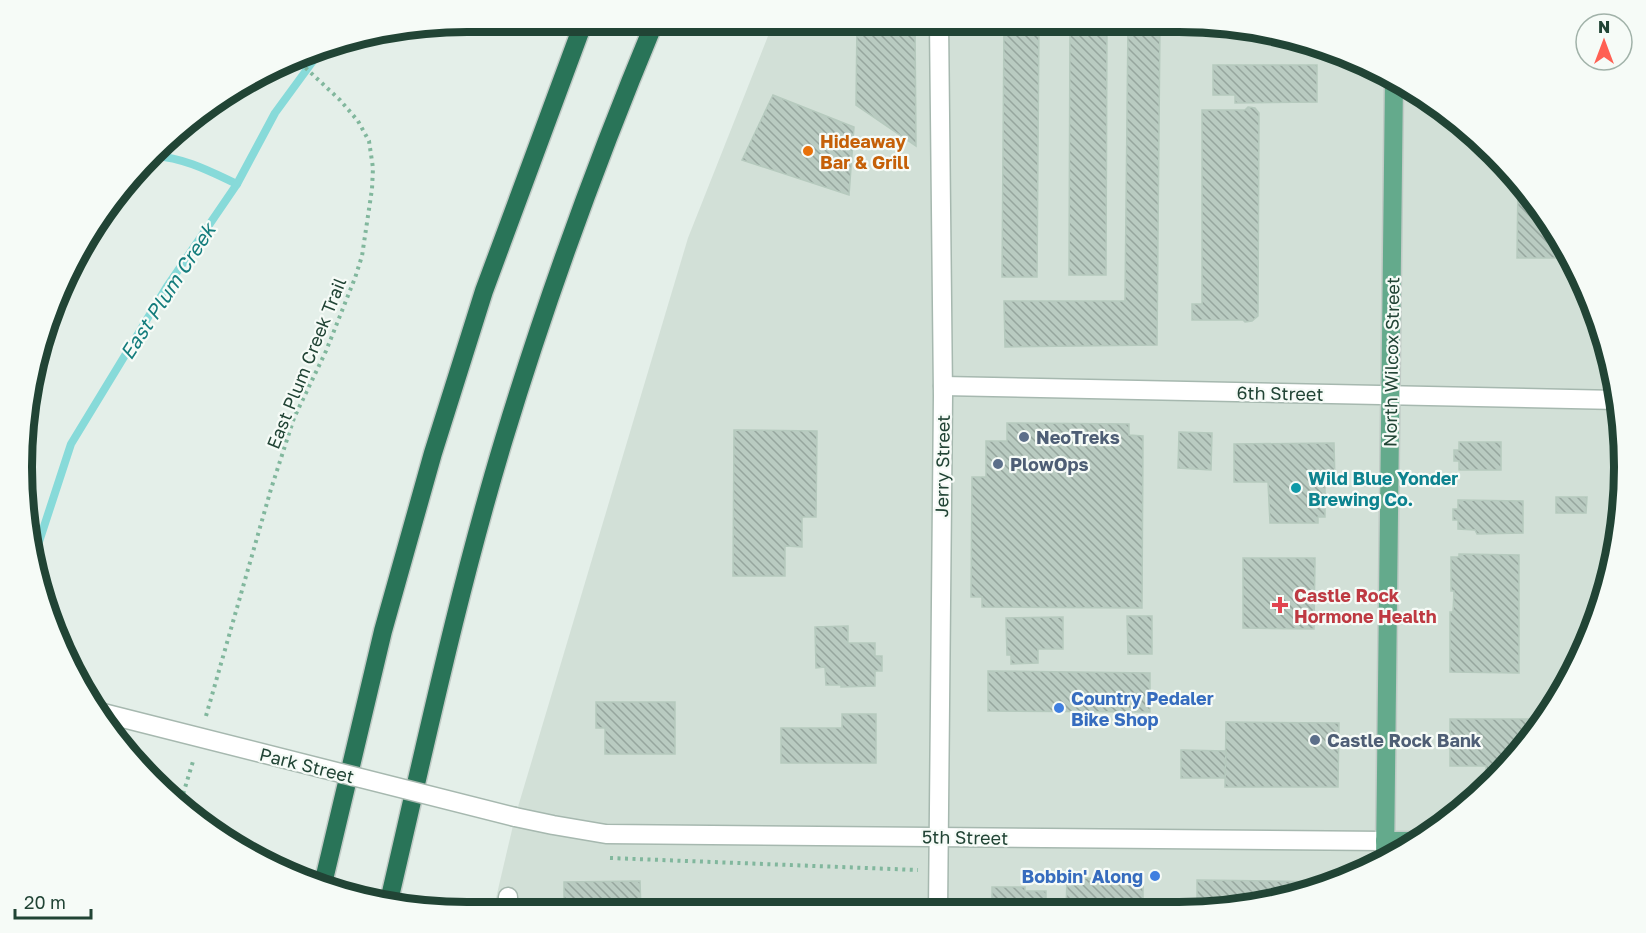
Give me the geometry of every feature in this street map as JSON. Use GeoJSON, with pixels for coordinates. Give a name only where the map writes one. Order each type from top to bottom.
{"type":"FeatureCollection","features":[{"type":"Feature","properties":{"kind":"highway"},"geometry":{"type":"LineString","coordinates":[[325,877],[382,631],[433,453],[484,291],[580,32]]}},
{"type":"Feature","properties":{"kind":"highway"},"geometry":{"type":"LineString","coordinates":[[391,895],[467,570],[504,441],[535,340],[582,206],[617,112],[650,32]]}},
{"type":"Feature","properties":{"kind":"highway"},"geometry":{"type":"LineString","coordinates":[[617,112],[661,32]]}},
{"type":"Feature","properties":{"kind":"main road","name":"North Wilcox Street"},"geometry":{"type":"LineString","coordinates":[[1385,850],[1394,88]]}},
{"type":"Feature","properties":{"kind":"main road","name":"5th Street"},"geometry":{"type":"LineString","coordinates":[[1385,841],[1399,841]]}},
{"type":"Feature","properties":{"kind":"street","name":"Jerry Street"},"geometry":{"type":"LineString","coordinates":[[938,902],[942,386],[939,32]]}},
{"type":"Feature","properties":{"kind":"street","name":"6th Street"},"geometry":{"type":"LineString","coordinates":[[942,386],[1609,400]]}},
{"type":"Feature","properties":{"kind":"street","name":"Park Street"},"geometry":{"type":"LineString","coordinates":[[110,715],[515,817]]}},
{"type":"Feature","properties":{"kind":"street","name":"5th Street"},"geometry":{"type":"LineString","coordinates":[[515,817],[606,834],[1385,841]]}},
{"type":"Feature","properties":{"kind":"path","name":"East Plum Creek Trail"},"geometry":{"type":"LineString","coordinates":[[204,723],[271,489],[294,418],[326,351],[362,256],[372,189],[373,168],[369,141],[358,121],[340,100],[302,64]]}},
{"type":"Feature","properties":{"kind":"path"},"geometry":{"type":"LineString","coordinates":[[182,796],[194,757]]}},
{"type":"Feature","properties":{"kind":"path"},"geometry":{"type":"LineString","coordinates":[[602,857],[938,871]]}},
{"type":"Feature","properties":{"kind":"shaded area"},"geometry":{"type":"Polygon","coordinates":[[[770,32],[1208,32],[1292,46],[1372,76],[1444,121],[1466,139],[1507,180],[1525,202],[1556,249],[1570,274],[1591,327],[1600,354],[1611,410],[1614,438],[1614,495],[1600,579],[1570,659],[1525,731],[1507,753],[1466,794],[1421,828],[1372,857],[1292,887],[1236,898],[1180,902],[495,902],[515,817],[688,238],[770,32]]]}},
{"type":"Feature","properties":{"kind":"building"},"geometry":{"type":"Polygon","coordinates":[[[857,32],[915,32],[916,146],[856,105],[857,32]]]}},
{"type":"Feature","properties":{"kind":"building"},"geometry":{"type":"Polygon","coordinates":[[[1004,32],[1039,32],[1037,277],[1002,277],[1004,32]]]}},
{"type":"Feature","properties":{"kind":"building"},"geometry":{"type":"Polygon","coordinates":[[[1070,32],[1107,32],[1106,275],[1069,275],[1070,32]]]}},
{"type":"Feature","properties":{"kind":"building"},"geometry":{"type":"Polygon","coordinates":[[[1128,32],[1160,32],[1157,345],[1005,347],[1004,301],[1125,301],[1128,32]]]}},
{"type":"Feature","properties":{"kind":"building"},"geometry":{"type":"Polygon","coordinates":[[[1213,65],[1317,65],[1317,102],[1235,103],[1235,95],[1213,95],[1213,65]]]}},
{"type":"Feature","properties":{"kind":"building"},"geometry":{"type":"Polygon","coordinates":[[[773,95],[854,127],[849,195],[742,160],[773,95]]]}},
{"type":"Feature","properties":{"kind":"building"},"geometry":{"type":"Polygon","coordinates":[[[1248,107],[1255,108],[1259,113],[1258,316],[1252,321],[1245,322],[1243,320],[1192,320],[1192,304],[1202,304],[1202,110],[1245,110],[1248,107]]]}},
{"type":"Feature","properties":{"kind":"building"},"geometry":{"type":"Polygon","coordinates":[[[1518,193],[1561,258],[1517,258],[1518,193]]]}},
{"type":"Feature","properties":{"kind":"building"},"geometry":{"type":"Polygon","coordinates":[[[1007,423],[1129,424],[1129,435],[1143,436],[1142,608],[982,607],[982,597],[971,597],[972,477],[986,477],[986,441],[1007,441],[1007,423]]]}},
{"type":"Feature","properties":{"kind":"building"},"geometry":{"type":"Polygon","coordinates":[[[734,430],[817,431],[816,517],[802,517],[802,547],[785,546],[785,576],[733,576],[734,430]]]}},
{"type":"Feature","properties":{"kind":"building"},"geometry":{"type":"Polygon","coordinates":[[[1179,432],[1212,433],[1211,470],[1178,468],[1179,432]]]}},
{"type":"Feature","properties":{"kind":"building"},"geometry":{"type":"Polygon","coordinates":[[[1459,442],[1501,442],[1501,470],[1459,470],[1459,461],[1454,461],[1454,450],[1459,450],[1459,442]]]}},
{"type":"Feature","properties":{"kind":"building","name":"Wild Blue Yonder Brewing Co."},"geometry":{"type":"Polygon","coordinates":[[[1334,443],[1335,482],[1325,481],[1325,517],[1318,517],[1318,523],[1270,523],[1268,482],[1234,482],[1234,444],[1334,443]]]}},
{"type":"Feature","properties":{"kind":"building"},"geometry":{"type":"Polygon","coordinates":[[[1556,497],[1587,497],[1586,513],[1556,513],[1556,497]]]}},
{"type":"Feature","properties":{"kind":"building"},"geometry":{"type":"Polygon","coordinates":[[[1458,500],[1523,501],[1523,533],[1477,534],[1475,530],[1458,529],[1458,520],[1453,520],[1453,509],[1458,509],[1458,500]]]}},
{"type":"Feature","properties":{"kind":"building"},"geometry":{"type":"Polygon","coordinates":[[[1459,554],[1519,555],[1519,673],[1450,672],[1450,612],[1453,612],[1454,591],[1451,591],[1451,557],[1459,557],[1459,554]]]}},
{"type":"Feature","properties":{"kind":"building"},"geometry":{"type":"Polygon","coordinates":[[[1243,558],[1315,558],[1314,629],[1243,628],[1243,558]]]}},
{"type":"Feature","properties":{"kind":"building"},"geometry":{"type":"Polygon","coordinates":[[[1127,616],[1152,616],[1152,654],[1128,654],[1127,616]]]}},
{"type":"Feature","properties":{"kind":"building"},"geometry":{"type":"Polygon","coordinates":[[[1063,617],[1063,649],[1038,649],[1038,663],[1011,664],[1011,655],[1007,655],[1006,618],[1063,617]]]}},
{"type":"Feature","properties":{"kind":"building"},"geometry":{"type":"Polygon","coordinates":[[[848,626],[848,643],[875,643],[875,656],[882,656],[882,671],[875,671],[875,686],[826,685],[825,667],[816,668],[815,627],[848,626]]]}},
{"type":"Feature","properties":{"kind":"building"},"geometry":{"type":"Polygon","coordinates":[[[988,671],[1150,673],[1150,712],[988,711],[988,671]]]}},
{"type":"Feature","properties":{"kind":"building"},"geometry":{"type":"Polygon","coordinates":[[[596,702],[675,702],[675,754],[605,754],[605,728],[596,728],[596,702]]]}},
{"type":"Feature","properties":{"kind":"building"},"geometry":{"type":"Polygon","coordinates":[[[842,714],[876,714],[876,763],[781,763],[781,728],[842,728],[842,714]]]}},
{"type":"Feature","properties":{"kind":"building"},"geometry":{"type":"Polygon","coordinates":[[[1450,719],[1530,719],[1530,724],[1525,731],[1489,772],[1486,772],[1486,766],[1450,766],[1450,719]]]}},
{"type":"Feature","properties":{"kind":"building"},"geometry":{"type":"Polygon","coordinates":[[[1226,722],[1339,723],[1338,787],[1225,787],[1226,722]]]}},
{"type":"Feature","properties":{"kind":"building"},"geometry":{"type":"Polygon","coordinates":[[[1181,750],[1226,751],[1225,778],[1181,778],[1181,750]]]}},
{"type":"Feature","properties":{"kind":"building"},"geometry":{"type":"Polygon","coordinates":[[[1067,878],[1143,879],[1143,902],[1066,902],[1067,878]]]}},
{"type":"Feature","properties":{"kind":"building"},"geometry":{"type":"Polygon","coordinates":[[[1197,880],[1308,882],[1236,898],[1197,901],[1197,880]]]}},
{"type":"Feature","properties":{"kind":"building"},"geometry":{"type":"Polygon","coordinates":[[[640,881],[641,902],[564,902],[564,882],[640,881]]]}},
{"type":"Feature","properties":{"kind":"building"},"geometry":{"type":"Polygon","coordinates":[[[992,887],[1025,887],[1025,891],[1046,891],[1046,902],[992,902],[992,887]]]}},
{"type":"Feature","properties":{"kind":"building"},"geometry":{"type":"Polygon","coordinates":[[[676,900],[702,900],[702,902],[676,902],[676,900]]]}},
{"type":"Feature","properties":{"kind":"waterway","name":"East Plum Creek"},"geometry":{"type":"LineString","coordinates":[[39,543],[71,444],[166,288],[237,184],[275,113],[314,60]]}},
{"type":"Feature","properties":{"kind":"waterway"},"geometry":{"type":"LineString","coordinates":[[162,157],[208,170],[237,184]]}},
{"type":"Feature","properties":{"kind":"place","name":"Hideaway Bar & Grill"},"geometry":{"type":"Point","coordinates":[808,151]}},
{"type":"Feature","properties":{"kind":"place","name":"NeoTreks"},"geometry":{"type":"Point","coordinates":[1024,437]}},
{"type":"Feature","properties":{"kind":"place","name":"PlowOps"},"geometry":{"type":"Point","coordinates":[998,464]}},
{"type":"Feature","properties":{"kind":"place","name":"Wild Blue Yonder Brewing Co."},"geometry":{"type":"Point","coordinates":[1296,488]}},
{"type":"Feature","properties":{"kind":"place","name":"Castle Rock Hormone Health"},"geometry":{"type":"Point","coordinates":[1280,605]}},
{"type":"Feature","properties":{"kind":"place","name":"Country Pedaler Bike Shop"},"geometry":{"type":"Point","coordinates":[1059,708]}},
{"type":"Feature","properties":{"kind":"place","name":"Castle Rock Bank"},"geometry":{"type":"Point","coordinates":[1315,740]}},
{"type":"Feature","properties":{"kind":"place","name":"Bobbin' Along"},"geometry":{"type":"Point","coordinates":[1155,876]}}]}
